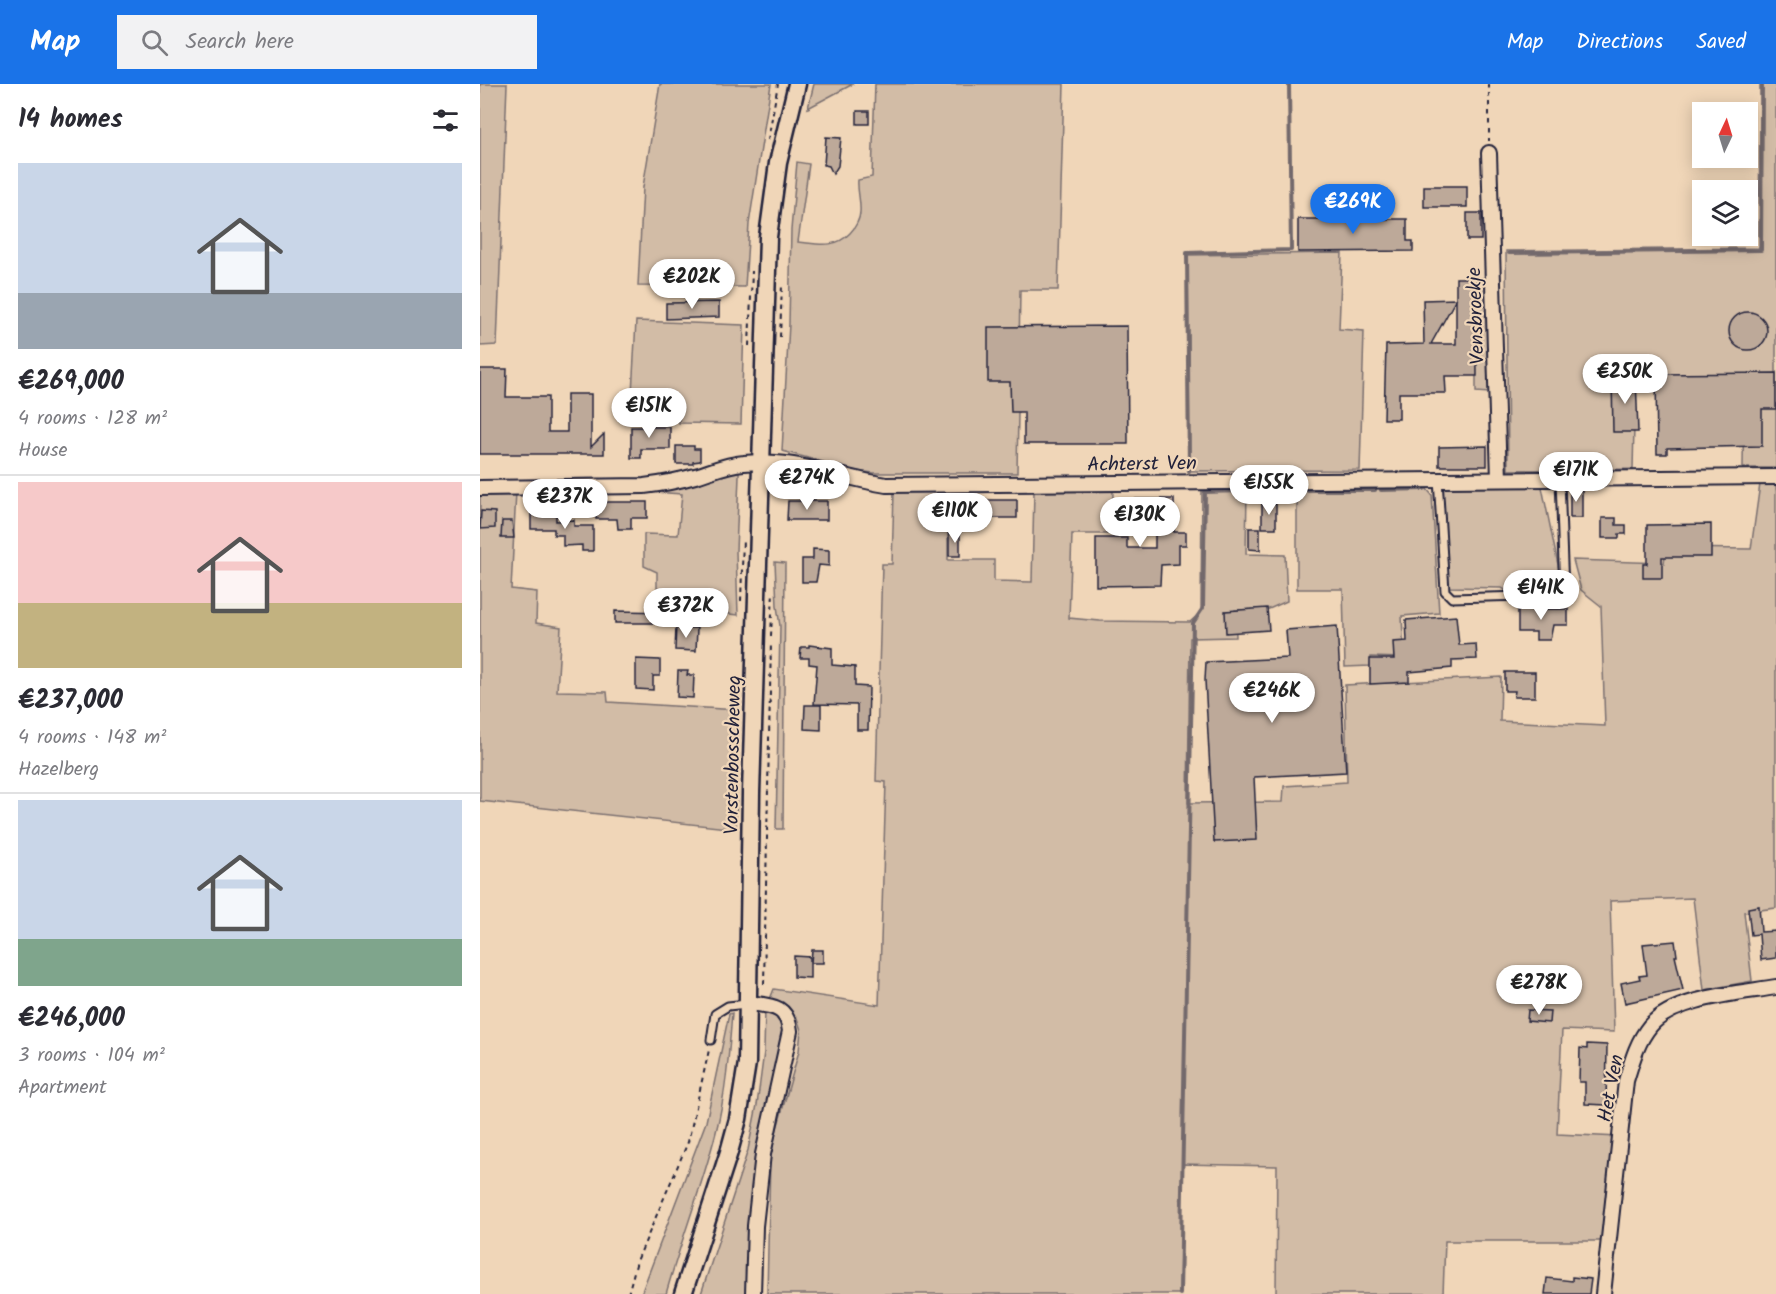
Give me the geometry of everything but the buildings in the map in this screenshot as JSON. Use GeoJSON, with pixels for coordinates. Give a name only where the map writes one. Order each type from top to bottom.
{"type":"FeatureCollection","features":[{"type":"Feature","properties":{"kind":"street","name":"Vorstenbosscheweg"},"geometry":{"type":"LineString","coordinates":[[683,1294],[720,1183],[738,1119],[747,1063],[751,793],[768,237],[778,163],[797,84]]}},
{"type":"Feature","properties":{"kind":"street","name":"Vensbroekje"},"geometry":{"type":"LineString","coordinates":[[1489,153],[1499,479]]}},
{"type":"Feature","properties":{"kind":"street","name":"Achterst Ven"},"geometry":{"type":"LineString","coordinates":[[480,488],[644,486],[663,484],[730,465],[762,463],[802,467],[854,480],[886,485],[1776,477]]}},
{"type":"Feature","properties":{"kind":"street","name":"Het Ven"},"geometry":{"type":"LineString","coordinates":[[1603,1294],[1626,1081],[1633,1055],[1650,1026],[1665,1013],[1690,1002],[1776,987]]}},
{"type":"Feature","properties":{"kind":"street"},"geometry":{"type":"LineString","coordinates":[[749,1003],[773,1006],[784,1013],[789,1020],[790,1031],[763,1154],[755,1227],[753,1294]]}},
{"type":"Feature","properties":{"kind":"lane"},"geometry":{"type":"LineString","coordinates":[[1437,479],[1445,591],[1452,598],[1557,596],[1564,592],[1560,478]]}},
{"type":"Feature","properties":{"kind":"lane"},"geometry":{"type":"LineString","coordinates":[[711,1040],[715,1014],[728,1006],[749,1003]]}},
{"type":"Feature","properties":{"kind":"path"},"geometry":{"type":"LineString","coordinates":[[771,122],[778,84]]}},
{"type":"Feature","properties":{"kind":"path"},"geometry":{"type":"LineString","coordinates":[[1489,84],[1489,153]]}},
{"type":"Feature","properties":{"kind":"path"},"geometry":{"type":"LineString","coordinates":[[741,602],[744,531]]}},
{"type":"Feature","properties":{"kind":"path"},"geometry":{"type":"LineString","coordinates":[[628,1294],[637,1262],[687,1142],[711,1040]]}},
{"type":"Feature","properties":{"kind":"shaded area"},"geometry":{"type":"Polygon","coordinates":[[[480,84],[507,84],[497,345],[480,346],[480,84]]]}},
{"type":"Feature","properties":{"kind":"shaded area"},"geometry":{"type":"Polygon","coordinates":[[[660,84],[771,84],[749,224],[745,287],[638,286],[643,187],[660,84]]]}},
{"type":"Feature","properties":{"kind":"shaded area"},"geometry":{"type":"Polygon","coordinates":[[[814,84],[853,84],[808,108],[814,84]]]}},
{"type":"Feature","properties":{"kind":"shaded area"},"geometry":{"type":"Polygon","coordinates":[[[875,84],[1064,84],[1058,290],[1020,290],[1017,473],[874,473],[856,471],[782,451],[789,324],[791,230],[797,162],[809,164],[798,242],[826,244],[844,238],[852,231],[859,218],[858,180],[872,177],[875,84]]]}},
{"type":"Feature","properties":{"kind":"shaded area"},"geometry":{"type":"Polygon","coordinates":[[[1760,84],[1776,84],[1776,468],[1743,468],[1744,385],[1635,383],[1633,469],[1508,470],[1506,251],[1759,248],[1760,84]]]}},
{"type":"Feature","properties":{"kind":"shaded area"},"geometry":{"type":"Polygon","coordinates":[[[1342,253],[1339,329],[1364,331],[1360,470],[1190,471],[1188,255],[1342,253]]]}},
{"type":"Feature","properties":{"kind":"shaded area"},"geometry":{"type":"Polygon","coordinates":[[[1476,278],[1489,278],[1490,393],[1476,392],[1476,278]]]}},
{"type":"Feature","properties":{"kind":"shaded area"},"geometry":{"type":"Polygon","coordinates":[[[636,321],[744,325],[741,424],[679,423],[679,414],[631,412],[636,321]]]}},
{"type":"Feature","properties":{"kind":"shaded area"},"geometry":{"type":"Polygon","coordinates":[[[739,470],[736,551],[738,615],[657,606],[657,572],[644,566],[644,534],[678,535],[682,494],[653,492],[739,470]]]}},
{"type":"Feature","properties":{"kind":"shaded area"},"geometry":{"type":"Polygon","coordinates":[[[1760,484],[1776,484],[1776,908],[1744,912],[1752,981],[1704,990],[1693,898],[1610,901],[1614,1032],[1562,1030],[1557,1134],[1619,1137],[1605,1241],[1445,1241],[1443,1294],[1276,1294],[1277,1166],[1182,1164],[1179,1294],[767,1294],[770,1160],[799,1051],[801,1030],[797,1018],[770,999],[774,989],[879,1005],[886,782],[876,781],[882,564],[892,564],[894,492],[953,491],[953,530],[948,531],[948,560],[994,560],[994,581],[1032,582],[1034,491],[1113,490],[1112,534],[1072,534],[1069,618],[1100,621],[1190,622],[1201,612],[1202,489],[1247,489],[1246,554],[1285,555],[1287,601],[1269,609],[1235,610],[1236,637],[1190,638],[1188,803],[1283,802],[1284,786],[1347,782],[1345,685],[1501,677],[1500,721],[1605,726],[1601,606],[1581,590],[1573,560],[1664,563],[1666,548],[1751,549],[1760,484]]]}},
{"type":"Feature","properties":{"kind":"shaded area"},"geometry":{"type":"Polygon","coordinates":[[[1425,487],[1432,495],[1439,613],[1402,616],[1404,658],[1371,657],[1370,666],[1345,667],[1343,589],[1297,589],[1297,489],[1425,487]]]}},
{"type":"Feature","properties":{"kind":"shaded area"},"geometry":{"type":"Polygon","coordinates":[[[1446,487],[1542,487],[1562,592],[1510,593],[1502,588],[1449,587],[1442,496],[1446,487]]]}},
{"type":"Feature","properties":{"kind":"shaded area"},"geometry":{"type":"Polygon","coordinates":[[[480,492],[516,492],[511,589],[537,592],[536,623],[561,627],[557,691],[607,692],[608,702],[738,710],[736,829],[480,801],[480,492]]]}},
{"type":"Feature","properties":{"kind":"shaded area"},"geometry":{"type":"Polygon","coordinates":[[[775,562],[785,563],[783,829],[776,829],[780,626],[775,562]]]}},
{"type":"Feature","properties":{"kind":"shaded area"},"geometry":{"type":"Polygon","coordinates":[[[765,1009],[771,1009],[786,1024],[749,1294],[701,1294],[748,1150],[764,1052],[765,1009]]]}},
{"type":"Feature","properties":{"kind":"shaded area"},"geometry":{"type":"Polygon","coordinates":[[[732,1013],[725,1088],[716,1132],[666,1294],[641,1294],[706,1122],[729,1014],[732,1013]]]}},
{"type":"Feature","properties":{"kind":"waterway"},"geometry":{"type":"LineString","coordinates":[[1189,471],[1187,253],[1291,250],[1289,84]]}},
{"type":"Feature","properties":{"kind":"waterway"},"geometry":{"type":"LineString","coordinates":[[1509,253],[1761,250],[1762,84]]}},
{"type":"Feature","properties":{"kind":"waterway"},"geometry":{"type":"LineString","coordinates":[[1381,490],[1424,489]]}},
{"type":"Feature","properties":{"kind":"waterway"},"geometry":{"type":"LineString","coordinates":[[1301,490],[1375,490]]}},
{"type":"Feature","properties":{"kind":"waterway"},"geometry":{"type":"LineString","coordinates":[[1180,1294],[1193,623],[1203,608],[1205,492],[1242,491]]}}]}
